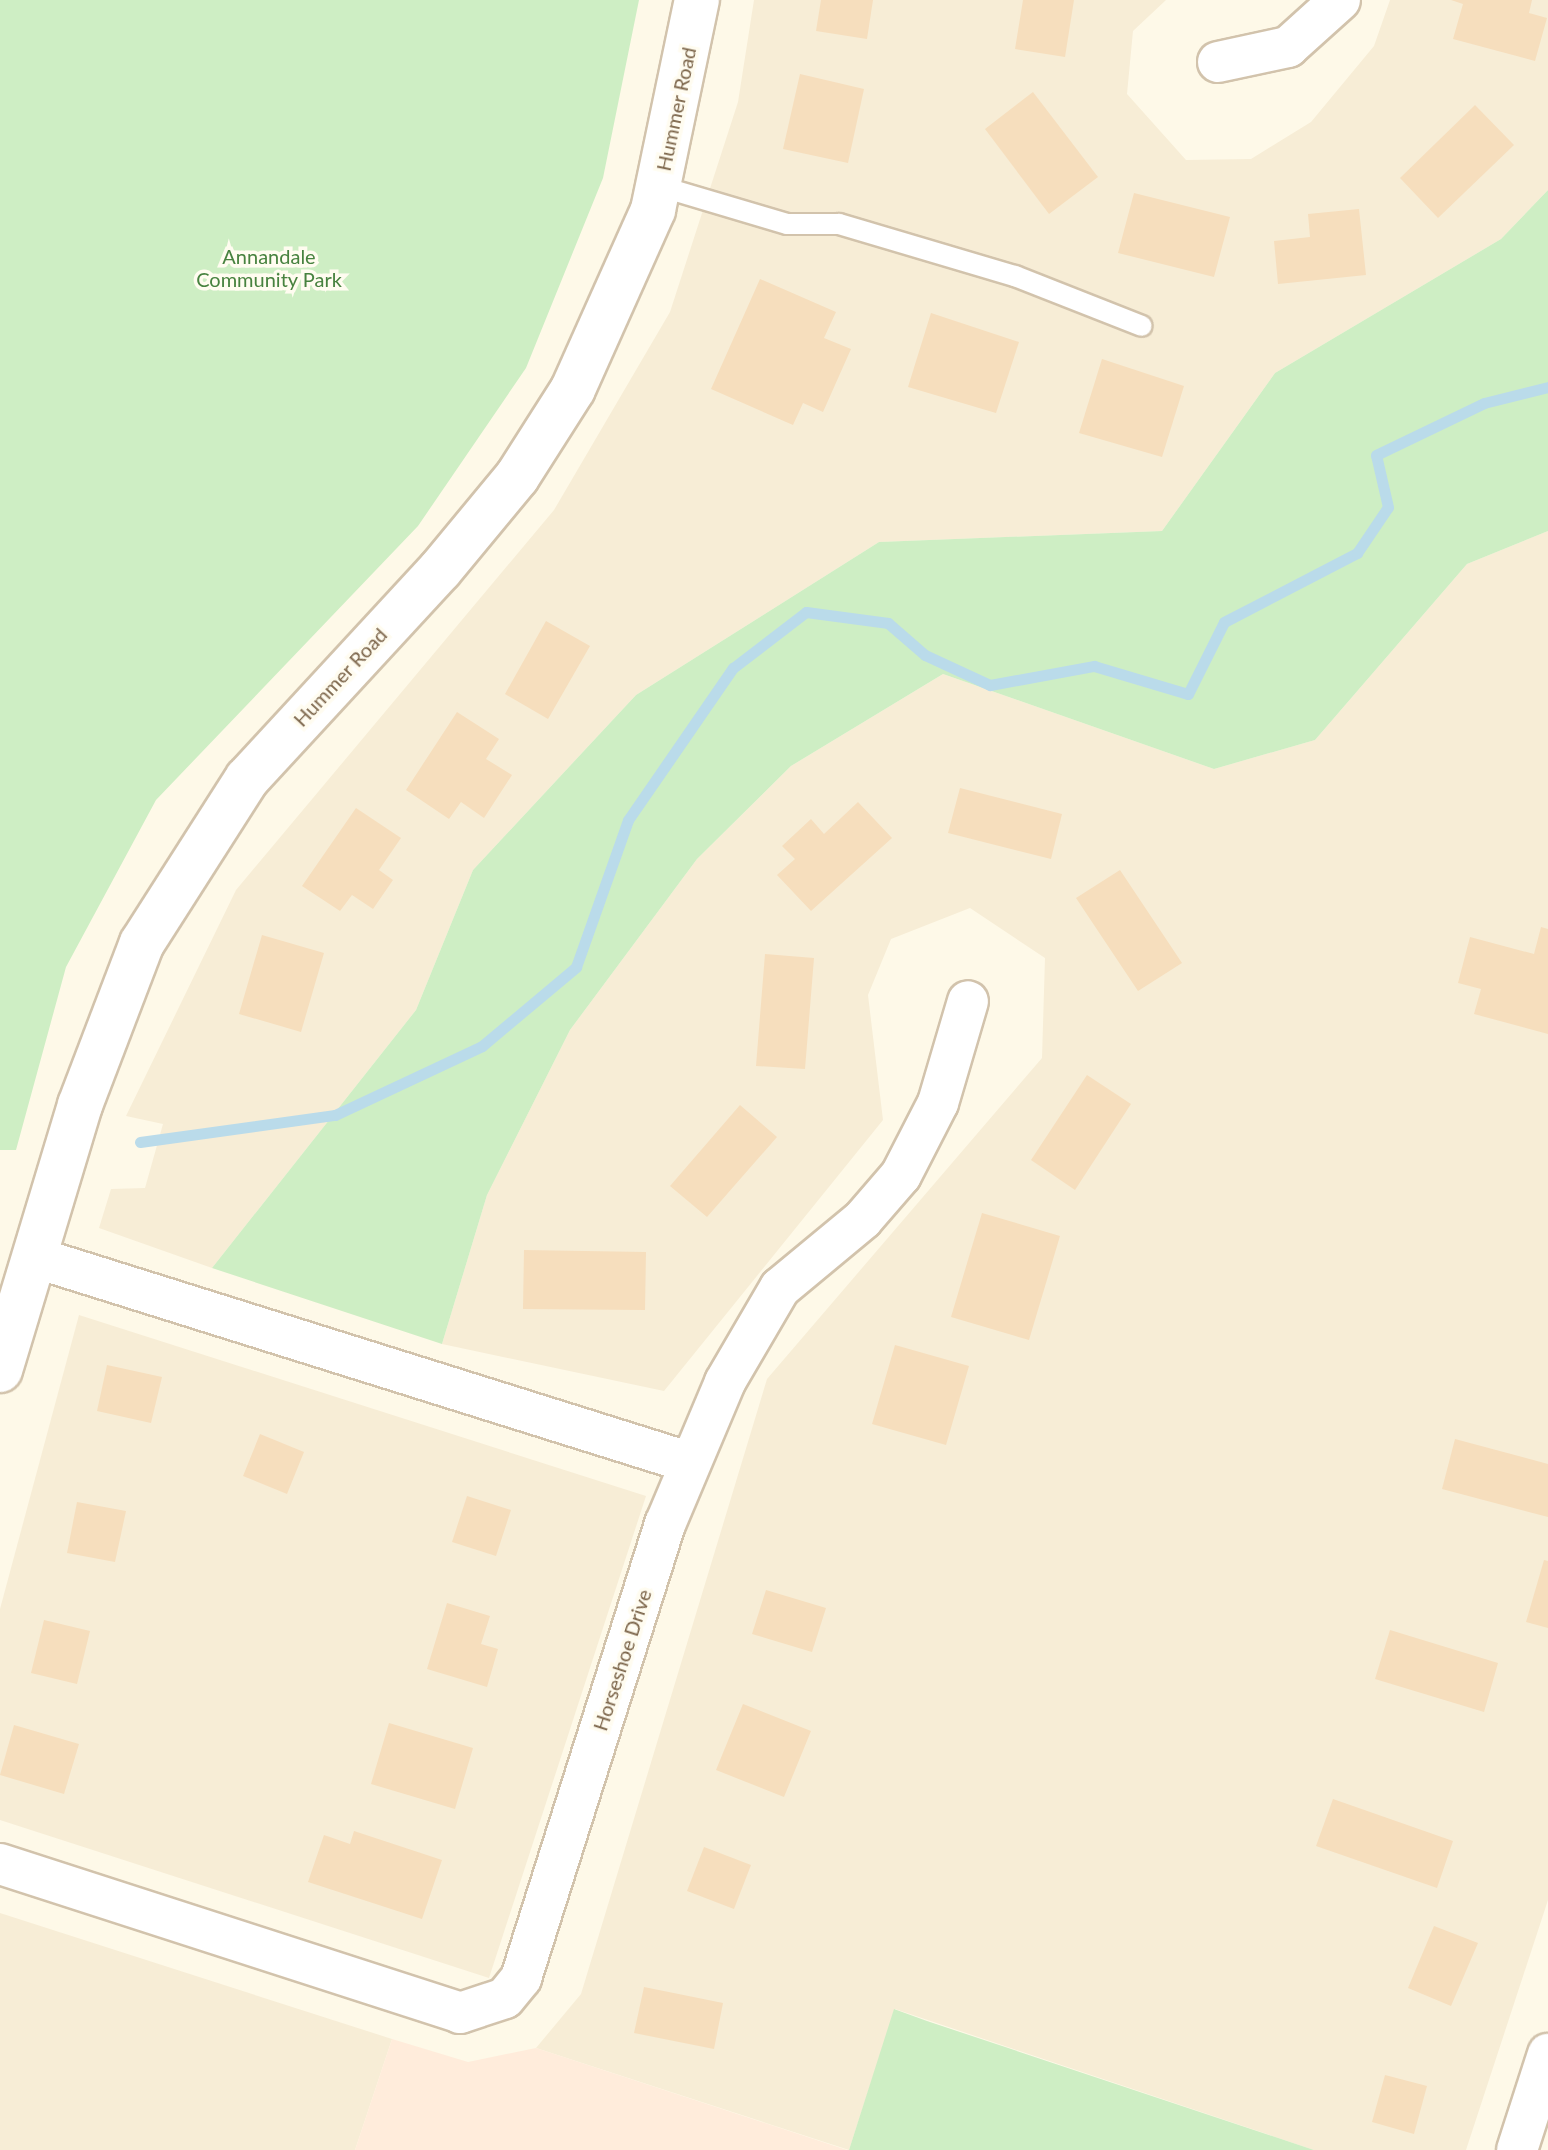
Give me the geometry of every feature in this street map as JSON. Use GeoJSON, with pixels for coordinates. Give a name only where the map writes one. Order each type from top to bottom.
{"type":"FeatureCollection","features":[{"type":"Feature","properties":{"kind":"main road","name":"Hummer Road"},"geometry":{"type":"LineString","coordinates":[[0,1370],[37,1258],[80,1105],[142,943],[247,779],[517,477],[616,305],[659,186],[697,0]]}},
{"type":"Feature","properties":{"kind":"street"},"geometry":{"type":"LineString","coordinates":[[1218,62],[1288,47],[1340,0]]}},
{"type":"Feature","properties":{"kind":"street","name":"Horseshoe Drive"},"geometry":{"type":"LineString","coordinates":[[0,1864],[460,2013],[505,1998],[521,1978],[688,1462],[758,1318],[901,1175],[938,1103],[968,1001]]}},
{"type":"Feature","properties":{"kind":"street"},"geometry":{"type":"LineString","coordinates":[[37,1258],[688,1462]]}},
{"type":"Feature","properties":{"kind":"street"},"geometry":{"type":"LineString","coordinates":[[1517,2150],[1548,2054]]}},
{"type":"Feature","properties":{"kind":"lane"},"geometry":{"type":"LineString","coordinates":[[659,186],[787,224],[839,224],[1015,276],[1142,326]]}},
{"type":"Feature","properties":{"kind":"shaded area"},"geometry":{"type":"Polygon","coordinates":[[[754,0],[1166,0],[1133,31],[1127,94],[1186,160],[1251,159],[1311,122],[1374,46],[1390,0],[1548,0],[1548,190],[1501,239],[1275,373],[1162,531],[879,542],[636,695],[473,870],[416,1010],[212,1268],[99,1228],[111,1189],[145,1188],[163,1124],[126,1116],[236,890],[554,510],[670,312],[738,102],[754,0]]]}},
{"type":"Feature","properties":{"kind":"shaded area"},"geometry":{"type":"Polygon","coordinates":[[[1548,531],[1548,1900],[1466,2150],[1314,2150],[895,2009],[849,2150],[536,2048],[581,1994],[767,1379],[1042,1058],[1045,958],[970,908],[891,939],[868,995],[883,1120],[664,1391],[442,1344],[487,1195],[570,1030],[697,859],[791,766],[943,674],[1214,769],[1315,740],[1467,564],[1548,531]]]}},
{"type":"Feature","properties":{"kind":"shaded area"},"geometry":{"type":"Polygon","coordinates":[[[79,1315],[646,1496],[489,1978],[0,1820],[0,1609],[79,1315]]]}},
{"type":"Feature","properties":{"kind":"shaded area"},"geometry":{"type":"Polygon","coordinates":[[[0,1913],[392,2039],[355,2150],[0,2150],[0,1913]]]}},
{"type":"Feature","properties":{"kind":"shaded area"},"geometry":{"type":"Polygon","coordinates":[[[392,2039],[468,2062],[536,2048],[847,2150],[355,2150],[392,2039]]]}},
{"type":"Feature","properties":{"kind":"green space","name":"Annandale Community Park"},"geometry":{"type":"Polygon","coordinates":[[[0,0],[639,0],[603,178],[526,368],[418,526],[156,800],[66,967],[16,1150],[0,1150],[0,0]]]}},
{"type":"Feature","properties":{"kind":"green space"},"geometry":{"type":"Polygon","coordinates":[[[1548,190],[1548,531],[1467,564],[1315,740],[1214,769],[943,674],[791,766],[697,859],[570,1030],[487,1195],[442,1344],[212,1268],[416,1010],[473,870],[636,695],[879,542],[1162,531],[1275,373],[1501,239],[1548,190]]]}},
{"type":"Feature","properties":{"kind":"green space"},"geometry":{"type":"Polygon","coordinates":[[[894,2009],[927,2021],[1314,2150],[849,2150],[894,2009]]]}},
{"type":"Feature","properties":{"kind":"building"},"geometry":{"type":"Polygon","coordinates":[[[821,0],[873,0],[867,39],[816,31],[821,0]]]}},
{"type":"Feature","properties":{"kind":"building"},"geometry":{"type":"Polygon","coordinates":[[[1023,0],[1074,0],[1065,57],[1015,49],[1023,0]]]}},
{"type":"Feature","properties":{"kind":"building"},"geometry":{"type":"Polygon","coordinates":[[[1451,0],[1532,0],[1529,13],[1547,18],[1535,61],[1453,39],[1463,4],[1451,0]]]}},
{"type":"Feature","properties":{"kind":"building"},"geometry":{"type":"Polygon","coordinates":[[[800,74],[864,89],[848,163],[783,149],[800,74]]]}},
{"type":"Feature","properties":{"kind":"building"},"geometry":{"type":"Polygon","coordinates":[[[1033,92],[1098,177],[1049,214],[985,129],[1033,92]]]}},
{"type":"Feature","properties":{"kind":"building"},"geometry":{"type":"Polygon","coordinates":[[[1475,105],[1514,145],[1438,218],[1400,178],[1475,105]]]}},
{"type":"Feature","properties":{"kind":"building"},"geometry":{"type":"Polygon","coordinates":[[[1134,193],[1230,217],[1214,277],[1118,253],[1134,193]]]}},
{"type":"Feature","properties":{"kind":"building"},"geometry":{"type":"Polygon","coordinates":[[[1359,209],[1366,275],[1278,284],[1274,241],[1310,237],[1308,214],[1359,209]]]}},
{"type":"Feature","properties":{"kind":"building"},"geometry":{"type":"Polygon","coordinates":[[[760,279],[836,312],[824,338],[851,349],[823,412],[803,403],[793,425],[711,389],[760,279]]]}},
{"type":"Feature","properties":{"kind":"building"},"geometry":{"type":"Polygon","coordinates":[[[931,313],[1019,342],[996,413],[908,387],[931,313]]]}},
{"type":"Feature","properties":{"kind":"building"},"geometry":{"type":"Polygon","coordinates":[[[1102,359],[1184,386],[1162,457],[1079,433],[1102,359]]]}},
{"type":"Feature","properties":{"kind":"building"},"geometry":{"type":"Polygon","coordinates":[[[546,621],[590,646],[548,719],[505,694],[546,621]]]}},
{"type":"Feature","properties":{"kind":"building"},"geometry":{"type":"Polygon","coordinates":[[[457,712],[499,739],[486,759],[512,775],[484,818],[461,802],[449,819],[406,790],[457,712]]]}},
{"type":"Feature","properties":{"kind":"building"},"geometry":{"type":"Polygon","coordinates":[[[960,788],[1062,814],[1051,859],[948,833],[960,788]]]}},
{"type":"Feature","properties":{"kind":"building"},"geometry":{"type":"Polygon","coordinates":[[[858,802],[892,838],[811,911],[777,875],[795,859],[782,846],[811,819],[824,834],[858,802]]]}},
{"type":"Feature","properties":{"kind":"building"},"geometry":{"type":"Polygon","coordinates":[[[356,808],[401,838],[379,870],[393,880],[373,909],[352,895],[340,911],[302,886],[356,808]]]}},
{"type":"Feature","properties":{"kind":"building"},"geometry":{"type":"Polygon","coordinates":[[[1120,870],[1182,963],[1138,991],[1076,898],[1120,870]]]}},
{"type":"Feature","properties":{"kind":"building"},"geometry":{"type":"Polygon","coordinates":[[[1541,927],[1548,929],[1548,1034],[1474,1014],[1481,989],[1458,983],[1470,937],[1534,954],[1541,927]]]}},
{"type":"Feature","properties":{"kind":"building"},"geometry":{"type":"Polygon","coordinates":[[[262,935],[324,953],[301,1032],[239,1014],[262,935]]]}},
{"type":"Feature","properties":{"kind":"building"},"geometry":{"type":"Polygon","coordinates":[[[765,954],[814,958],[805,1069],[756,1066],[765,954]]]}},
{"type":"Feature","properties":{"kind":"building"},"geometry":{"type":"Polygon","coordinates":[[[1087,1075],[1131,1104],[1075,1190],[1031,1160],[1087,1075]]]}},
{"type":"Feature","properties":{"kind":"building"},"geometry":{"type":"Polygon","coordinates":[[[740,1105],[777,1137],[707,1217],[670,1186],[740,1105]]]}},
{"type":"Feature","properties":{"kind":"building"},"geometry":{"type":"Polygon","coordinates":[[[982,1213],[1060,1236],[1029,1340],[951,1317],[982,1213]]]}},
{"type":"Feature","properties":{"kind":"building"},"geometry":{"type":"Polygon","coordinates":[[[524,1250],[646,1252],[645,1310],[523,1309],[524,1250]]]}},
{"type":"Feature","properties":{"kind":"building"},"geometry":{"type":"Polygon","coordinates":[[[895,1345],[969,1366],[946,1445],[872,1424],[895,1345]]]}},
{"type":"Feature","properties":{"kind":"building"},"geometry":{"type":"Polygon","coordinates":[[[107,1365],[162,1377],[151,1423],[97,1411],[107,1365]]]}},
{"type":"Feature","properties":{"kind":"building"},"geometry":{"type":"Polygon","coordinates":[[[260,1434],[304,1452],[287,1494],[243,1476],[260,1434]]]}},
{"type":"Feature","properties":{"kind":"building"},"geometry":{"type":"Polygon","coordinates":[[[1455,1439],[1548,1464],[1548,1517],[1442,1489],[1455,1439]]]}},
{"type":"Feature","properties":{"kind":"building"},"geometry":{"type":"Polygon","coordinates":[[[467,1496],[511,1510],[496,1556],[452,1542],[467,1496]]]}},
{"type":"Feature","properties":{"kind":"building"},"geometry":{"type":"Polygon","coordinates":[[[77,1502],[126,1511],[115,1562],[67,1553],[77,1502]]]}},
{"type":"Feature","properties":{"kind":"building"},"geometry":{"type":"Polygon","coordinates":[[[1544,1560],[1548,1561],[1548,1628],[1526,1622],[1544,1560]]]}},
{"type":"Feature","properties":{"kind":"building"},"geometry":{"type":"Polygon","coordinates":[[[766,1590],[826,1608],[812,1652],[752,1634],[766,1590]]]}},
{"type":"Feature","properties":{"kind":"building"},"geometry":{"type":"Polygon","coordinates":[[[447,1603],[490,1616],[481,1644],[498,1649],[487,1687],[427,1669],[447,1603]]]}},
{"type":"Feature","properties":{"kind":"building"},"geometry":{"type":"Polygon","coordinates":[[[44,1620],[90,1631],[77,1684],[31,1673],[44,1620]]]}},
{"type":"Feature","properties":{"kind":"building"},"geometry":{"type":"Polygon","coordinates":[[[1390,1630],[1498,1663],[1484,1712],[1375,1679],[1390,1630]]]}},
{"type":"Feature","properties":{"kind":"building"},"geometry":{"type":"Polygon","coordinates":[[[743,1704],[811,1731],[784,1797],[716,1770],[743,1704]]]}},
{"type":"Feature","properties":{"kind":"building"},"geometry":{"type":"Polygon","coordinates":[[[389,1723],[473,1748],[455,1809],[371,1784],[389,1723]]]}},
{"type":"Feature","properties":{"kind":"building"},"geometry":{"type":"Polygon","coordinates":[[[14,1725],[79,1744],[64,1794],[0,1775],[14,1725]]]}},
{"type":"Feature","properties":{"kind":"building"},"geometry":{"type":"Polygon","coordinates":[[[1333,1799],[1453,1841],[1437,1888],[1316,1846],[1333,1799]]]}},
{"type":"Feature","properties":{"kind":"building"},"geometry":{"type":"Polygon","coordinates":[[[354,1831],[442,1860],[422,1919],[308,1882],[324,1835],[350,1844],[354,1831]]]}},
{"type":"Feature","properties":{"kind":"building"},"geometry":{"type":"Polygon","coordinates":[[[704,1847],[751,1865],[734,1909],[687,1891],[704,1847]]]}},
{"type":"Feature","properties":{"kind":"building"},"geometry":{"type":"Polygon","coordinates":[[[1434,1926],[1478,1943],[1451,2006],[1408,1988],[1434,1926]]]}},
{"type":"Feature","properties":{"kind":"building"},"geometry":{"type":"Polygon","coordinates":[[[644,1987],[723,2003],[714,2049],[634,2033],[644,1987]]]}},
{"type":"Feature","properties":{"kind":"building"},"geometry":{"type":"Polygon","coordinates":[[[1385,2075],[1427,2086],[1414,2134],[1372,2122],[1385,2075]]]}},
{"type":"Feature","properties":{"kind":"waterway"},"geometry":{"type":"LineString","coordinates":[[140,1142],[335,1115],[482,1046],[576,967],[628,820],[733,668],[806,612],[888,623],[925,655],[990,685],[1094,666],[1188,694],[1224,622],[1357,553],[1388,507],[1376,455],[1484,403],[1548,387]]}}]}
